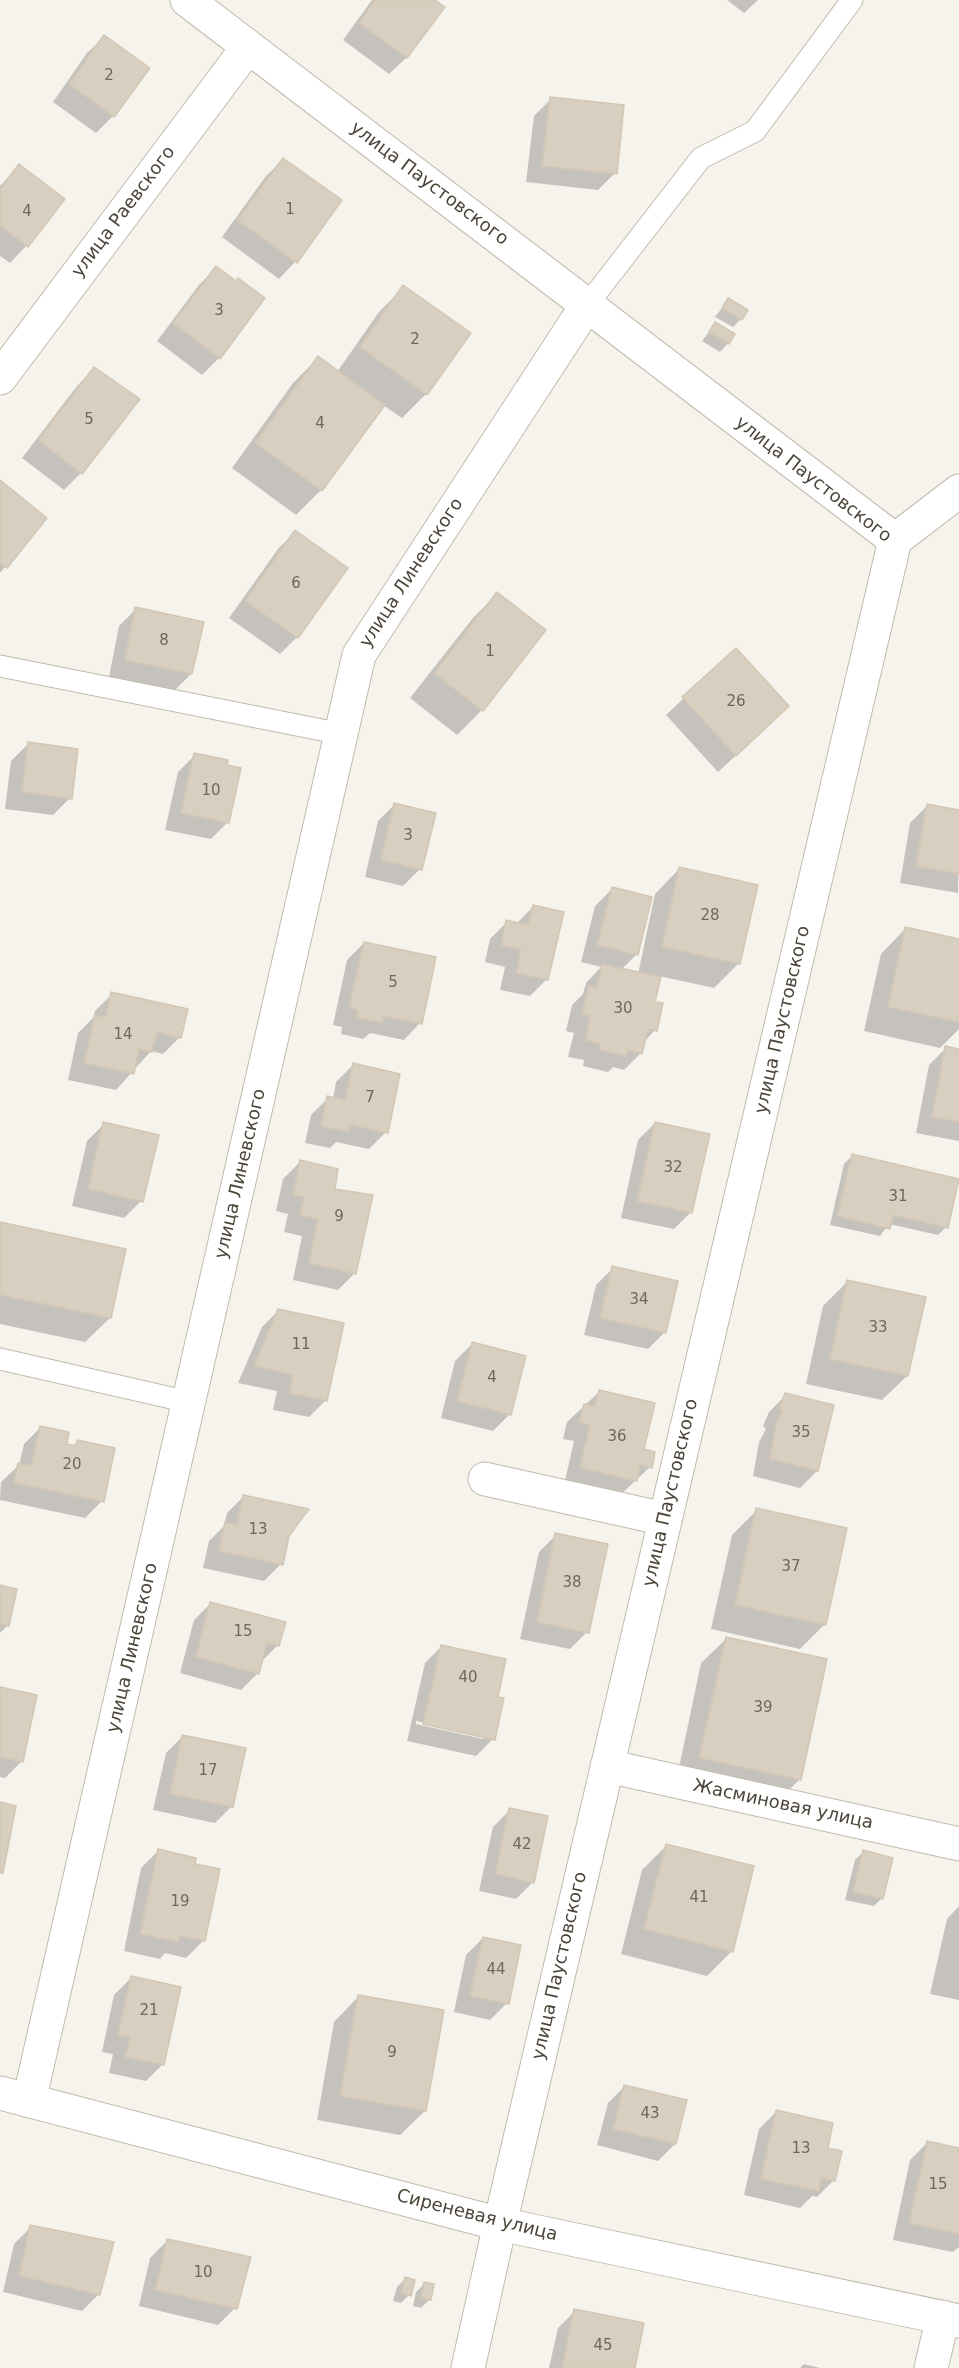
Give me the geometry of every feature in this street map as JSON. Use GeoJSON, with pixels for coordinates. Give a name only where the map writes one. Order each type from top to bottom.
{"type":"FeatureCollection","features":[{"type":"Feature","properties":{"kind":"street","name":"улица Паустовского"},"geometry":{"type":"LineString","coordinates":[[187,0],[896,540],[607,1766],[468,2368]]}},
{"type":"Feature","properties":{"kind":"street","name":"улица Раевского"},"geometry":{"type":"LineString","coordinates":[[0,378],[248,47]]}},
{"type":"Feature","properties":{"kind":"street","name":"улица Линевского"},"geometry":{"type":"LineString","coordinates":[[15,2097],[189,1402],[359,655],[586,305]]}},
{"type":"Feature","properties":{"kind":"street"},"geometry":{"type":"LineString","coordinates":[[896,540],[959,491]]}},
{"type":"Feature","properties":{"kind":"street"},"geometry":{"type":"LineString","coordinates":[[485,1479],[665,1519]]}},
{"type":"Feature","properties":{"kind":"street","name":"Жасминовая улица"},"geometry":{"type":"LineString","coordinates":[[607,1766],[959,1844]]}},
{"type":"Feature","properties":{"kind":"street","name":"Сиреневая улица"},"geometry":{"type":"LineString","coordinates":[[15,2097],[500,2224],[951,2319]]}},
{"type":"Feature","properties":{"kind":"street"},"geometry":{"type":"LineString","coordinates":[[931,2368],[951,2319]]}},
{"type":"Feature","properties":{"kind":"lane"},"geometry":{"type":"LineString","coordinates":[[586,305],[701,158],[755,131],[852,0]]}},
{"type":"Feature","properties":{"kind":"lane"},"geometry":{"type":"LineString","coordinates":[[0,666],[342,734]]}},
{"type":"Feature","properties":{"kind":"lane"},"geometry":{"type":"LineString","coordinates":[[0,1359],[189,1402]]}},
{"type":"Feature","properties":{"kind":"building"},"geometry":{"type":"Polygon","coordinates":[[[375,0],[435,0],[445,7],[407,58],[359,23],[375,0]]]}},
{"type":"Feature","properties":{"kind":"building"},"geometry":{"type":"Polygon","coordinates":[[[104,35],[150,68],[114,117],[69,84],[104,35]]]}},
{"type":"Feature","properties":{"kind":"building"},"geometry":{"type":"Polygon","coordinates":[[[550,97],[624,105],[617,174],[542,166],[550,97]]]}},
{"type":"Feature","properties":{"kind":"building"},"geometry":{"type":"Polygon","coordinates":[[[283,158],[342,200],[297,263],[237,220],[283,158]]]}},
{"type":"Feature","properties":{"kind":"building"},"geometry":{"type":"Polygon","coordinates":[[[19,164],[65,199],[28,247],[0,226],[0,189],[19,164]]]}},
{"type":"Feature","properties":{"kind":"building"},"geometry":{"type":"Polygon","coordinates":[[[216,266],[236,281],[238,278],[265,298],[220,359],[173,323],[216,266]]]}},
{"type":"Feature","properties":{"kind":"building"},"geometry":{"type":"Polygon","coordinates":[[[403,285],[471,333],[427,395],[360,347],[403,285]]]}},
{"type":"Feature","properties":{"kind":"building"},"geometry":{"type":"Polygon","coordinates":[[[728,298],[748,310],[742,320],[722,308],[728,298]]]}},
{"type":"Feature","properties":{"kind":"building"},"geometry":{"type":"Polygon","coordinates":[[[715,322],[735,334],[729,344],[709,332],[715,322]]]}},
{"type":"Feature","properties":{"kind":"building"},"geometry":{"type":"Polygon","coordinates":[[[318,356],[385,405],[322,491],[255,443],[318,356]]]}},
{"type":"Feature","properties":{"kind":"building"},"geometry":{"type":"Polygon","coordinates":[[[94,367],[140,399],[82,474],[38,440],[94,367]]]}},
{"type":"Feature","properties":{"kind":"building"},"geometry":{"type":"Polygon","coordinates":[[[0,480],[47,518],[7,568],[0,563],[0,480]]]}},
{"type":"Feature","properties":{"kind":"building"},"geometry":{"type":"Polygon","coordinates":[[[295,530],[348,568],[298,638],[245,601],[295,530]]]}},
{"type":"Feature","properties":{"kind":"building"},"geometry":{"type":"Polygon","coordinates":[[[497,592],[546,630],[483,711],[434,673],[497,592]]]}},
{"type":"Feature","properties":{"kind":"building"},"geometry":{"type":"Polygon","coordinates":[[[135,607],[204,622],[192,674],[125,660],[135,607]]]}},
{"type":"Feature","properties":{"kind":"building"},"geometry":{"type":"Polygon","coordinates":[[[736,648],[789,706],[736,756],[682,697],[736,648]]]}},
{"type":"Feature","properties":{"kind":"building"},"geometry":{"type":"Polygon","coordinates":[[[28,742],[78,749],[72,799],[22,792],[28,742]]]}},
{"type":"Feature","properties":{"kind":"building"},"geometry":{"type":"Polygon","coordinates":[[[194,753],[228,760],[227,765],[241,768],[229,823],[181,813],[194,753]]]}},
{"type":"Feature","properties":{"kind":"building"},"geometry":{"type":"Polygon","coordinates":[[[394,803],[436,813],[422,870],[381,860],[394,803]]]}},
{"type":"Feature","properties":{"kind":"building"},"geometry":{"type":"Polygon","coordinates":[[[927,804],[959,810],[959,874],[916,866],[927,804]]]}},
{"type":"Feature","properties":{"kind":"building"},"geometry":{"type":"Polygon","coordinates":[[[679,867],[758,885],[740,964],[662,947],[679,867]]]}},
{"type":"Feature","properties":{"kind":"building"},"geometry":{"type":"Polygon","coordinates":[[[612,887],[652,897],[638,955],[597,945],[612,887]]]}},
{"type":"Feature","properties":{"kind":"building"},"geometry":{"type":"Polygon","coordinates":[[[533,905],[564,912],[548,980],[516,973],[521,950],[501,945],[506,920],[528,925],[533,905]]]}},
{"type":"Feature","properties":{"kind":"building"},"geometry":{"type":"Polygon","coordinates":[[[905,927],[959,939],[959,1022],[888,1007],[905,927]]]}},
{"type":"Feature","properties":{"kind":"building"},"geometry":{"type":"Polygon","coordinates":[[[364,942],[436,957],[422,1024],[383,1016],[382,1023],[357,1018],[358,1010],[349,1008],[364,942]]]}},
{"type":"Feature","properties":{"kind":"building"},"geometry":{"type":"Polygon","coordinates":[[[602,964],[661,977],[655,1002],[663,1003],[657,1031],[648,1029],[642,1054],[627,1050],[626,1056],[599,1050],[600,1044],[585,1040],[590,1016],[582,1014],[589,986],[597,988],[602,964]]]}},
{"type":"Feature","properties":{"kind":"building"},"geometry":{"type":"Polygon","coordinates":[[[111,992],[188,1009],[181,1038],[157,1032],[152,1052],[139,1049],[134,1074],[84,1063],[95,1015],[106,1017],[111,992]]]}},
{"type":"Feature","properties":{"kind":"building"},"geometry":{"type":"Polygon","coordinates":[[[945,1046],[959,1049],[959,1122],[932,1117],[945,1046]]]}},
{"type":"Feature","properties":{"kind":"building"},"geometry":{"type":"Polygon","coordinates":[[[353,1063],[400,1074],[388,1133],[350,1125],[348,1132],[321,1126],[327,1096],[345,1100],[353,1063]]]}},
{"type":"Feature","properties":{"kind":"building"},"geometry":{"type":"Polygon","coordinates":[[[103,1122],[159,1135],[143,1202],[88,1189],[103,1122]]]}},
{"type":"Feature","properties":{"kind":"building"},"geometry":{"type":"Polygon","coordinates":[[[655,1122],[710,1134],[692,1213],[637,1201],[655,1122]]]}},
{"type":"Feature","properties":{"kind":"building"},"geometry":{"type":"Polygon","coordinates":[[[852,1154],[959,1179],[948,1228],[893,1215],[890,1229],[837,1216],[852,1154]]]}},
{"type":"Feature","properties":{"kind":"building"},"geometry":{"type":"Polygon","coordinates":[[[300,1160],[338,1169],[335,1189],[373,1195],[356,1274],[309,1263],[318,1219],[300,1215],[304,1197],[293,1195],[300,1160]]]}},
{"type":"Feature","properties":{"kind":"building"},"geometry":{"type":"Polygon","coordinates":[[[0,1222],[126,1249],[111,1318],[0,1295],[0,1222]]]}},
{"type":"Feature","properties":{"kind":"building"},"geometry":{"type":"Polygon","coordinates":[[[612,1266],[678,1281],[666,1333],[600,1318],[612,1266]]]}},
{"type":"Feature","properties":{"kind":"building"},"geometry":{"type":"Polygon","coordinates":[[[847,1280],[926,1297],[908,1376],[830,1359],[847,1280]]]}},
{"type":"Feature","properties":{"kind":"building"},"geometry":{"type":"Polygon","coordinates":[[[278,1309],[344,1323],[327,1401],[289,1393],[293,1375],[254,1366],[278,1309]]]}},
{"type":"Feature","properties":{"kind":"building"},"geometry":{"type":"Polygon","coordinates":[[[472,1342],[526,1356],[511,1415],[457,1401],[472,1342]]]}},
{"type":"Feature","properties":{"kind":"building"},"geometry":{"type":"Polygon","coordinates":[[[599,1390],[655,1403],[644,1449],[655,1452],[652,1468],[640,1465],[637,1481],[580,1468],[590,1425],[579,1422],[584,1404],[595,1406],[599,1390]]]}},
{"type":"Feature","properties":{"kind":"building"},"geometry":{"type":"Polygon","coordinates":[[[785,1393],[834,1405],[818,1471],[770,1459],[776,1424],[782,1411],[779,1408],[785,1393]]]}},
{"type":"Feature","properties":{"kind":"building"},"geometry":{"type":"Polygon","coordinates":[[[40,1426],[69,1432],[67,1444],[76,1446],[77,1440],[115,1448],[104,1502],[14,1483],[18,1463],[31,1466],[40,1426]]]}},
{"type":"Feature","properties":{"kind":"building"},"geometry":{"type":"Polygon","coordinates":[[[243,1495],[309,1509],[289,1536],[283,1565],[219,1551],[225,1522],[237,1525],[243,1495]]]}},
{"type":"Feature","properties":{"kind":"building"},"geometry":{"type":"Polygon","coordinates":[[[756,1508],[847,1528],[826,1625],[735,1605],[756,1508]]]}},
{"type":"Feature","properties":{"kind":"building"},"geometry":{"type":"Polygon","coordinates":[[[555,1533],[608,1544],[589,1633],[537,1622],[555,1533]]]}},
{"type":"Feature","properties":{"kind":"building"},"geometry":{"type":"Polygon","coordinates":[[[0,1585],[17,1589],[9,1626],[0,1624],[0,1585]]]}},
{"type":"Feature","properties":{"kind":"building"},"geometry":{"type":"Polygon","coordinates":[[[210,1602],[286,1622],[279,1646],[267,1643],[259,1674],[196,1657],[210,1602]]]}},
{"type":"Feature","properties":{"kind":"building"},"geometry":{"type":"Polygon","coordinates":[[[726,1637],[827,1659],[801,1780],[699,1758],[726,1637]]]}},
{"type":"Feature","properties":{"kind":"building"},"geometry":{"type":"Polygon","coordinates":[[[441,1645],[506,1659],[498,1697],[504,1698],[495,1740],[423,1724],[441,1645]]]}},
{"type":"Feature","properties":{"kind":"building"},"geometry":{"type":"Polygon","coordinates":[[[0,1687],[37,1695],[23,1762],[0,1757],[0,1687]]]}},
{"type":"Feature","properties":{"kind":"building"},"geometry":{"type":"Polygon","coordinates":[[[182,1735],[246,1748],[233,1807],[170,1794],[182,1735]]]}},
{"type":"Feature","properties":{"kind":"building"},"geometry":{"type":"Polygon","coordinates":[[[0,1802],[16,1806],[3,1873],[0,1873],[0,1802]]]}},
{"type":"Feature","properties":{"kind":"building"},"geometry":{"type":"Polygon","coordinates":[[[509,1808],[548,1816],[534,1883],[495,1874],[509,1808]]]}},
{"type":"Feature","properties":{"kind":"building"},"geometry":{"type":"Polygon","coordinates":[[[666,1844],[754,1866],[733,1952],[644,1929],[666,1844]]]}},
{"type":"Feature","properties":{"kind":"building"},"geometry":{"type":"Polygon","coordinates":[[[158,1849],[196,1858],[195,1864],[220,1869],[205,1941],[180,1936],[178,1942],[140,1934],[158,1849]]]}},
{"type":"Feature","properties":{"kind":"building"},"geometry":{"type":"Polygon","coordinates":[[[863,1850],[893,1858],[883,1899],[853,1892],[863,1850]]]}},
{"type":"Feature","properties":{"kind":"building"},"geometry":{"type":"Polygon","coordinates":[[[483,1937],[521,1945],[509,2004],[470,1996],[483,1937]]]}},
{"type":"Feature","properties":{"kind":"building"},"geometry":{"type":"Polygon","coordinates":[[[131,1976],[181,1987],[164,2065],[125,2057],[130,2037],[118,2035],[131,1976]]]}},
{"type":"Feature","properties":{"kind":"building"},"geometry":{"type":"Polygon","coordinates":[[[358,1995],[444,2010],[426,2111],[340,2096],[358,1995]]]}},
{"type":"Feature","properties":{"kind":"building"},"geometry":{"type":"Polygon","coordinates":[[[624,2085],[687,2100],[676,2144],[613,2129],[624,2085]]]}},
{"type":"Feature","properties":{"kind":"building"},"geometry":{"type":"Polygon","coordinates":[[[776,2110],[833,2123],[828,2148],[842,2151],[835,2181],[821,2178],[819,2191],[761,2179],[776,2110]]]}},
{"type":"Feature","properties":{"kind":"building"},"geometry":{"type":"Polygon","coordinates":[[[927,2141],[959,2148],[959,2234],[909,2223],[927,2141]]]}},
{"type":"Feature","properties":{"kind":"building"},"geometry":{"type":"Polygon","coordinates":[[[30,2225],[114,2242],[100,2295],[19,2276],[30,2225]]]}},
{"type":"Feature","properties":{"kind":"building"},"geometry":{"type":"Polygon","coordinates":[[[167,2239],[251,2257],[237,2309],[155,2290],[167,2239]]]}},
{"type":"Feature","properties":{"kind":"building"},"geometry":{"type":"Polygon","coordinates":[[[405,2277],[415,2280],[411,2296],[401,2293],[405,2277]]]}},
{"type":"Feature","properties":{"kind":"building"},"geometry":{"type":"Polygon","coordinates":[[[424,2282],[434,2284],[431,2300],[421,2298],[424,2282]]]}},
{"type":"Feature","properties":{"kind":"building"},"geometry":{"type":"Polygon","coordinates":[[[574,2309],[644,2323],[635,2368],[562,2368],[574,2309]]]}}]}
